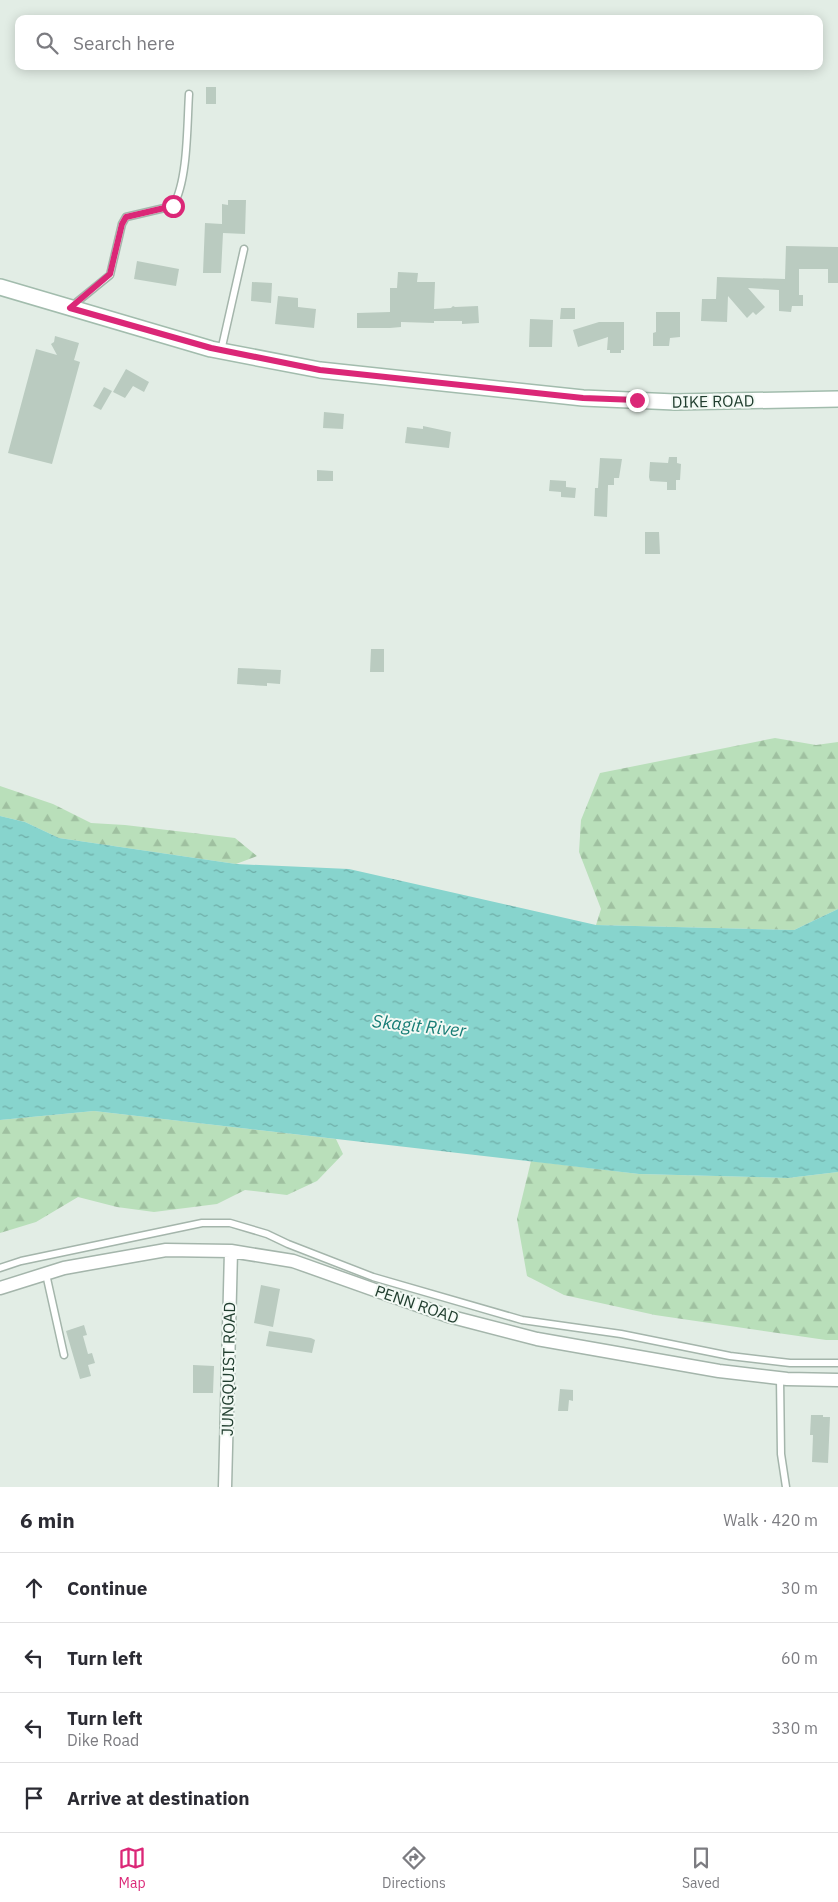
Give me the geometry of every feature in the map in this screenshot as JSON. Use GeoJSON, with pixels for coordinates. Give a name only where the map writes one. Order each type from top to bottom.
{"type":"FeatureCollection","features":[{"type":"Feature","properties":{"kind":"street","name":"DIKE ROAD"},"geometry":{"type":"LineString","coordinates":[[0,287],[221,351],[320,370],[583,398],[675,402],[838,399]]}},
{"type":"Feature","properties":{"kind":"street","name":"PENN ROAD"},"geometry":{"type":"LineString","coordinates":[[0,1288],[64,1268],[166,1250],[231,1251],[293,1261],[448,1316],[537,1339],[719,1371],[780,1378],[838,1380]]}},
{"type":"Feature","properties":{"kind":"street","name":"JUNGQUIST ROAD"},"geometry":{"type":"LineString","coordinates":[[225,1487],[231,1251]]}},
{"type":"Feature","properties":{"kind":"lane"},"geometry":{"type":"LineString","coordinates":[[70,308],[110,274],[122,224],[126,217],[173,206],[177,198],[183,171],[189,94]]}},
{"type":"Feature","properties":{"kind":"lane"},"geometry":{"type":"LineString","coordinates":[[221,351],[244,249]]}},
{"type":"Feature","properties":{"kind":"lane"},"geometry":{"type":"LineString","coordinates":[[0,1268],[21,1261],[183,1228],[202,1222],[230,1223],[267,1234],[373,1277],[522,1320],[621,1334],[730,1356],[790,1363],[838,1363]]}},
{"type":"Feature","properties":{"kind":"lane"},"geometry":{"type":"LineString","coordinates":[[46,1274],[64,1355]]}},
{"type":"Feature","properties":{"kind":"lane"},"geometry":{"type":"LineString","coordinates":[[780,1378],[781,1454],[786,1487]]}},
{"type":"Feature","properties":{"kind":"green space"},"geometry":{"type":"Polygon","coordinates":[[[775,738],[816,745],[838,742],[838,909],[794,930],[596,925],[601,909],[579,852],[581,820],[600,773],[775,738]]]}},
{"type":"Feature","properties":{"kind":"green space"},"geometry":{"type":"Polygon","coordinates":[[[0,786],[53,804],[91,823],[125,825],[235,838],[257,856],[236,864],[59,838],[25,822],[0,816],[0,786]]]}},
{"type":"Feature","properties":{"kind":"green space"},"geometry":{"type":"Polygon","coordinates":[[[94,1111],[336,1139],[343,1154],[317,1181],[287,1195],[245,1190],[217,1204],[154,1212],[117,1207],[78,1197],[36,1222],[0,1233],[0,1120],[94,1111]]]}},
{"type":"Feature","properties":{"kind":"green space"},"geometry":{"type":"Polygon","coordinates":[[[531,1161],[639,1174],[788,1178],[838,1172],[838,1340],[826,1340],[655,1315],[564,1295],[527,1276],[517,1219],[531,1161]]]}},
{"type":"Feature","properties":{"kind":"water","name":"Skagit River"},"geometry":{"type":"Polygon","coordinates":[[[0,816],[25,822],[59,838],[236,864],[349,869],[596,925],[794,930],[838,909],[838,1172],[788,1178],[639,1174],[94,1111],[0,1120],[0,816]]]}},
{"type":"Feature","properties":{"kind":"building"},"geometry":{"type":"Polygon","coordinates":[[[206,87],[216,87],[216,104],[206,104],[206,87]]]}},
{"type":"Feature","properties":{"kind":"building"},"geometry":{"type":"Polygon","coordinates":[[[228,200],[246,200],[245,234],[223,233],[221,273],[203,273],[205,223],[222,224],[222,204],[228,205],[228,200]]]}},
{"type":"Feature","properties":{"kind":"building"},"geometry":{"type":"Polygon","coordinates":[[[786,246],[838,247],[838,283],[828,283],[828,269],[799,269],[799,295],[803,295],[803,306],[792,306],[791,312],[779,311],[779,290],[748,288],[765,307],[756,315],[753,312],[747,318],[728,296],[727,322],[701,321],[702,299],[716,299],[717,277],[785,279],[786,246]]]}},
{"type":"Feature","properties":{"kind":"building"},"geometry":{"type":"Polygon","coordinates":[[[137,261],[179,269],[176,286],[134,279],[137,261]]]}},
{"type":"Feature","properties":{"kind":"building"},"geometry":{"type":"Polygon","coordinates":[[[398,272],[418,273],[417,282],[435,282],[434,309],[451,308],[453,306],[478,306],[479,323],[462,324],[462,321],[434,321],[434,323],[401,322],[401,327],[357,328],[357,313],[390,312],[390,288],[397,288],[398,272]]]}},
{"type":"Feature","properties":{"kind":"building"},"geometry":{"type":"Polygon","coordinates":[[[252,282],[272,283],[271,303],[251,301],[252,282]]]}},
{"type":"Feature","properties":{"kind":"building"},"geometry":{"type":"Polygon","coordinates":[[[278,296],[298,298],[298,307],[316,309],[314,328],[275,324],[278,296]]]}},
{"type":"Feature","properties":{"kind":"building"},"geometry":{"type":"Polygon","coordinates":[[[561,308],[575,308],[575,319],[560,319],[561,308]]]}},
{"type":"Feature","properties":{"kind":"building"},"geometry":{"type":"Polygon","coordinates":[[[656,312],[680,312],[680,337],[670,338],[669,346],[653,346],[653,333],[656,332],[656,312]]]}},
{"type":"Feature","properties":{"kind":"building"},"geometry":{"type":"Polygon","coordinates":[[[530,319],[553,320],[552,347],[529,347],[530,319]]]}},
{"type":"Feature","properties":{"kind":"building"},"geometry":{"type":"Polygon","coordinates":[[[599,322],[624,322],[624,350],[621,350],[621,353],[610,353],[610,350],[607,350],[608,337],[578,347],[573,330],[599,322]]]}},
{"type":"Feature","properties":{"kind":"building"},"geometry":{"type":"Polygon","coordinates":[[[55,336],[79,343],[74,360],[80,362],[52,464],[8,453],[36,349],[57,355],[51,344],[54,342],[55,336]]]}},
{"type":"Feature","properties":{"kind":"building"},"geometry":{"type":"Polygon","coordinates":[[[126,369],[149,382],[144,392],[133,386],[125,398],[113,392],[126,369]]]}},
{"type":"Feature","properties":{"kind":"building"},"geometry":{"type":"Polygon","coordinates":[[[104,387],[112,391],[101,410],[93,406],[104,387]]]}},
{"type":"Feature","properties":{"kind":"building"},"geometry":{"type":"Polygon","coordinates":[[[324,412],[344,414],[343,429],[323,428],[324,412]]]}},
{"type":"Feature","properties":{"kind":"building"},"geometry":{"type":"Polygon","coordinates":[[[423,426],[451,432],[449,448],[405,443],[407,427],[423,429],[423,426]]]}},
{"type":"Feature","properties":{"kind":"building"},"geometry":{"type":"Polygon","coordinates":[[[669,457],[677,457],[677,463],[681,464],[680,480],[676,480],[676,490],[667,490],[667,482],[650,481],[649,477],[650,462],[668,463],[669,457]]]}},
{"type":"Feature","properties":{"kind":"building"},"geometry":{"type":"Polygon","coordinates":[[[600,458],[622,459],[619,478],[614,478],[614,485],[608,485],[607,517],[594,516],[595,488],[598,488],[600,458]]]}},
{"type":"Feature","properties":{"kind":"building"},"geometry":{"type":"Polygon","coordinates":[[[317,470],[333,471],[333,481],[317,481],[317,470]]]}},
{"type":"Feature","properties":{"kind":"building"},"geometry":{"type":"Polygon","coordinates":[[[550,480],[566,481],[566,487],[576,488],[575,498],[561,497],[561,492],[549,491],[550,480]]]}},
{"type":"Feature","properties":{"kind":"building"},"geometry":{"type":"Polygon","coordinates":[[[645,532],[659,532],[660,554],[645,554],[645,532]]]}},
{"type":"Feature","properties":{"kind":"building"},"geometry":{"type":"Polygon","coordinates":[[[371,649],[384,649],[384,672],[370,672],[371,649]]]}},
{"type":"Feature","properties":{"kind":"building"},"geometry":{"type":"Polygon","coordinates":[[[238,668],[281,670],[280,684],[267,683],[267,686],[237,684],[238,668]]]}},
{"type":"Feature","properties":{"kind":"building"},"geometry":{"type":"Polygon","coordinates":[[[261,1285],[280,1289],[273,1327],[254,1323],[261,1285]]]}},
{"type":"Feature","properties":{"kind":"building"},"geometry":{"type":"Polygon","coordinates":[[[84,1325],[87,1335],[83,1336],[88,1354],[92,1353],[95,1363],[88,1365],[91,1376],[80,1379],[66,1331],[84,1325]]]}},
{"type":"Feature","properties":{"kind":"building"},"geometry":{"type":"Polygon","coordinates":[[[269,1331],[315,1340],[312,1353],[266,1346],[269,1331]]]}},
{"type":"Feature","properties":{"kind":"building"},"geometry":{"type":"Polygon","coordinates":[[[193,1365],[214,1366],[213,1393],[193,1393],[193,1365]]]}},
{"type":"Feature","properties":{"kind":"building"},"geometry":{"type":"Polygon","coordinates":[[[560,1389],[573,1390],[573,1401],[569,1400],[568,1411],[558,1411],[560,1389]]]}},
{"type":"Feature","properties":{"kind":"building"},"geometry":{"type":"Polygon","coordinates":[[[811,1415],[830,1417],[828,1463],[812,1462],[813,1435],[810,1435],[811,1415]]]}},
{"type":"Feature","properties":{"kind":"route"},"geometry":{"type":"LineString","coordinates":[[173,206],[126,217],[122,224],[110,274],[70,308],[211,348],[320,370],[487,389],[583,398],[637,400]]}}]}
